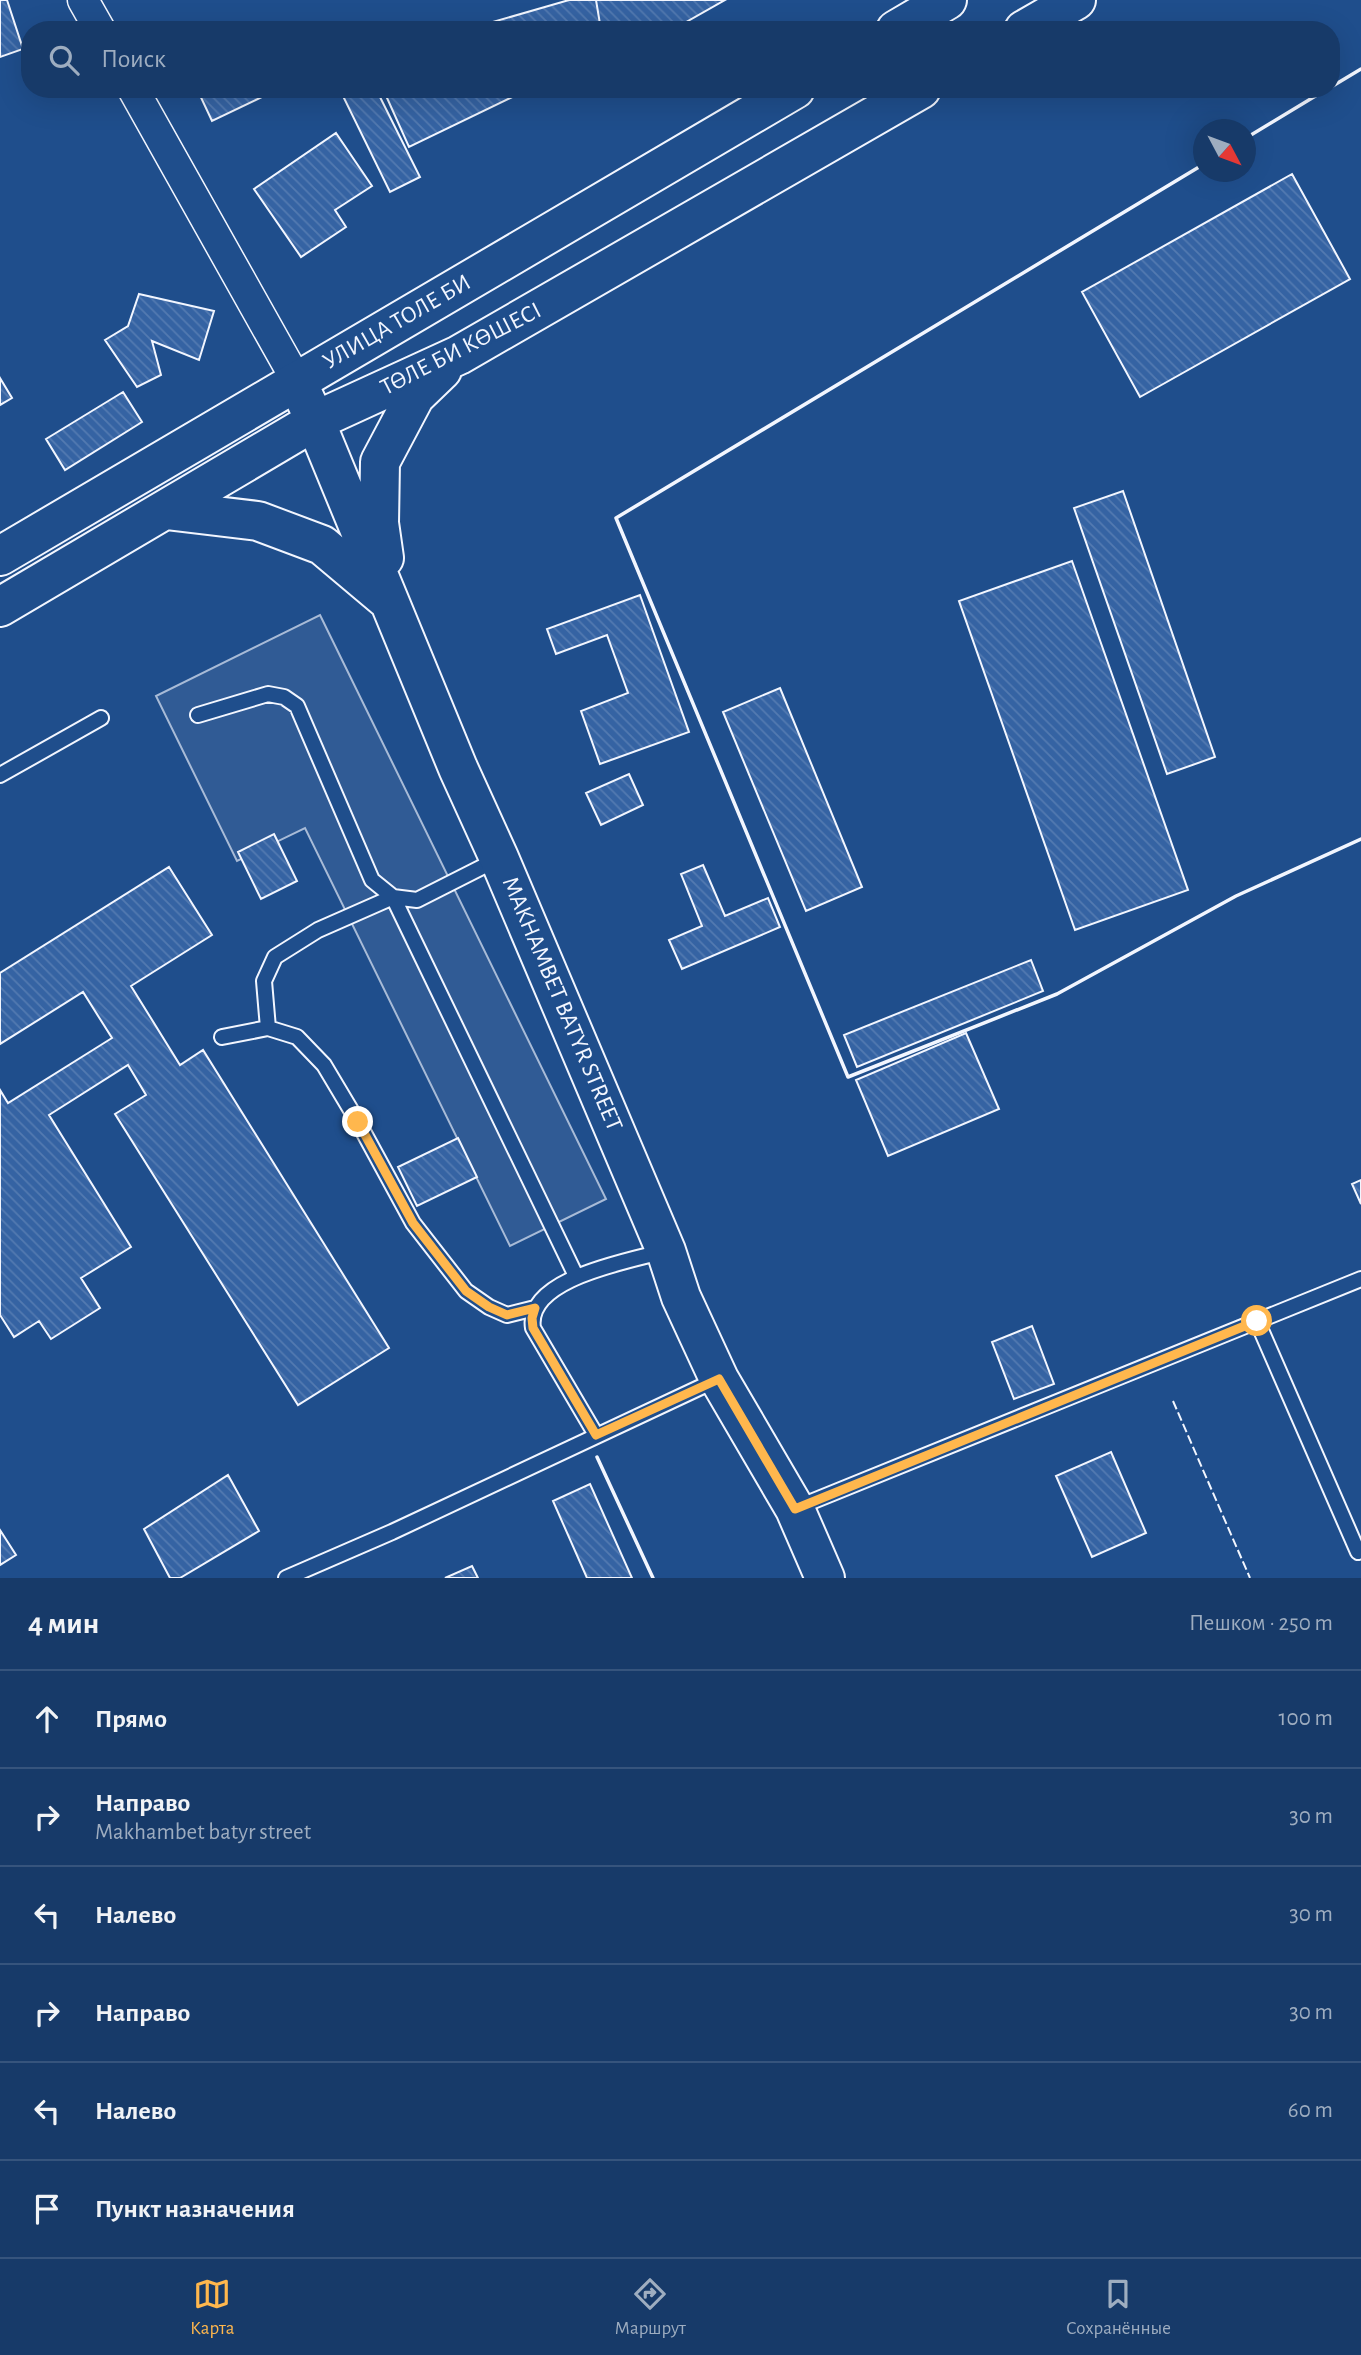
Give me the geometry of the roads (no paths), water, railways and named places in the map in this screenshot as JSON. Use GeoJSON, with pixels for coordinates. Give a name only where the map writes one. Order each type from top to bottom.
{"type":"FeatureCollection","features":[{"type":"Feature","properties":{"kind":"main road"},"geometry":{"type":"LineString","coordinates":[[911,21],[947,0]]}},
{"type":"Feature","properties":{"kind":"main road"},"geometry":{"type":"LineString","coordinates":[[1040,21],[1076,0]]}},
{"type":"Feature","properties":{"kind":"main road","name":"УЛИЦА ТОЛЕ БИ"},"geometry":{"type":"LineString","coordinates":[[0,556],[780,98]]}},
{"type":"Feature","properties":{"kind":"main road","name":"ТӨЛЕ БИ КӨШЕСІ"},"geometry":{"type":"LineString","coordinates":[[0,607],[315,421],[458,355],[905,98]]}},
{"type":"Feature","properties":{"kind":"main road"},"geometry":{"type":"LineString","coordinates":[[390,602],[379,523],[380,462],[415,396],[458,355]]}},
{"type":"Feature","properties":{"kind":"main road","name":"MAKHAMBET BATYR STREET"},"geometry":{"type":"LineString","coordinates":[[297,382],[458,768],[666,1251],[681,1297],[719,1379],[795,1509],[825,1578]]}},
{"type":"Feature","properties":{"kind":"main road"},"geometry":{"type":"LineString","coordinates":[[166,510],[258,521],[322,545],[390,602]]}},
{"type":"Feature","properties":{"kind":"street"},"geometry":{"type":"LineString","coordinates":[[83,0],[95,21]]}},
{"type":"Feature","properties":{"kind":"street"},"geometry":{"type":"LineString","coordinates":[[138,98],[297,382]]}},
{"type":"Feature","properties":{"kind":"lane"},"geometry":{"type":"LineString","coordinates":[[198,715],[268,694],[284,697],[297,706],[373,880],[393,897],[576,1276]]}},
{"type":"Feature","properties":{"kind":"lane"},"geometry":{"type":"LineString","coordinates":[[0,775],[101,718]]}},
{"type":"Feature","properties":{"kind":"lane"},"geometry":{"type":"LineString","coordinates":[[268,1028],[264,981],[275,957],[318,930],[393,897],[417,900],[499,858]]}},
{"type":"Feature","properties":{"kind":"lane"},"geometry":{"type":"LineString","coordinates":[[222,1037],[268,1028],[297,1037],[324,1065],[413,1223],[466,1291],[489,1307],[507,1315],[535,1308]]}},
{"type":"Feature","properties":{"kind":"lane"},"geometry":{"type":"LineString","coordinates":[[596,1435],[533,1328],[535,1308],[550,1292],[576,1276],[666,1251]]}},
{"type":"Feature","properties":{"kind":"lane"},"geometry":{"type":"LineString","coordinates":[[795,1509],[1361,1279]]}},
{"type":"Feature","properties":{"kind":"lane"},"geometry":{"type":"LineString","coordinates":[[1257,1321],[1358,1552],[1361,1550]]}},
{"type":"Feature","properties":{"kind":"lane"},"geometry":{"type":"LineString","coordinates":[[286,1578],[392,1532],[719,1379]]}}]}
